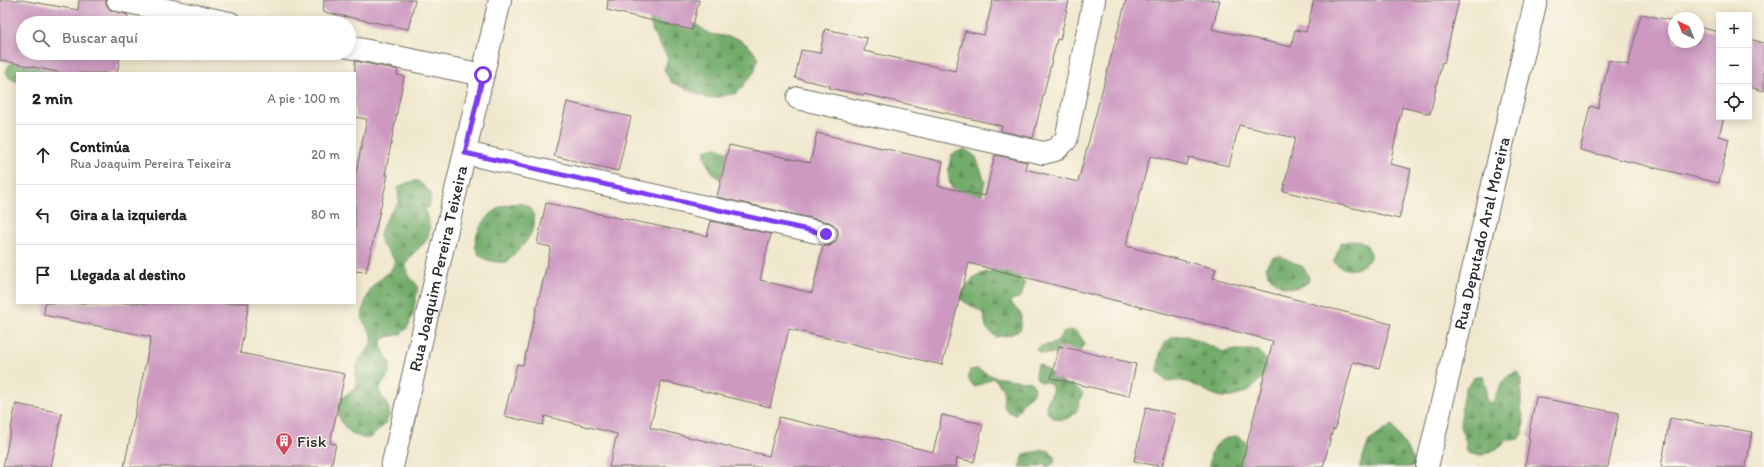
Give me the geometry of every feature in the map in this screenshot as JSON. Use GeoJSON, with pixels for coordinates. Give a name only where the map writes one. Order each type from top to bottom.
{"type":"FeatureCollection","features":[{"type":"Feature","properties":{"kind":"street"},"geometry":{"type":"LineString","coordinates":[[118,0],[196,16]]}},
{"type":"Feature","properties":{"kind":"street","name":"Rua Joaquim Pereira Teixeira"},"geometry":{"type":"LineString","coordinates":[[392,467],[500,0]]}},
{"type":"Feature","properties":{"kind":"street"},"geometry":{"type":"LineString","coordinates":[[798,98],[1043,153],[1055,150],[1066,140],[1094,0]]}},
{"type":"Feature","properties":{"kind":"street","name":"Rua Deputado Aral Moreira"},"geometry":{"type":"LineString","coordinates":[[1427,467],[1536,0]]}},
{"type":"Feature","properties":{"kind":"street"},"geometry":{"type":"LineString","coordinates":[[356,48],[483,75]]}},
{"type":"Feature","properties":{"kind":"street"},"geometry":{"type":"LineString","coordinates":[[465,153],[826,234]]}},
{"type":"Feature","properties":{"kind":"green space"},"geometry":{"type":"Polygon","coordinates":[[[653,9],[676,11],[710,34],[737,38],[749,46],[758,57],[755,71],[737,93],[709,99],[671,82],[664,70],[668,58],[654,35],[650,22],[653,9]]]}},
{"type":"Feature","properties":{"kind":"green space"},"geometry":{"type":"Polygon","coordinates":[[[14,61],[70,72],[16,72],[16,82],[9,78],[6,72],[9,65],[14,61]]]}},
{"type":"Feature","properties":{"kind":"green space"},"geometry":{"type":"Polygon","coordinates":[[[715,147],[738,155],[726,179],[719,179],[706,162],[705,150],[715,147]]]}},
{"type":"Feature","properties":{"kind":"green space"},"geometry":{"type":"Polygon","coordinates":[[[965,149],[976,157],[985,181],[982,195],[975,207],[962,206],[951,187],[948,176],[952,154],[965,149]]]}},
{"type":"Feature","properties":{"kind":"green space"},"geometry":{"type":"Polygon","coordinates":[[[418,181],[431,193],[430,203],[425,211],[429,223],[429,234],[426,241],[408,259],[406,268],[407,272],[418,286],[409,324],[402,333],[381,341],[382,349],[390,363],[390,367],[388,375],[379,389],[387,404],[389,414],[384,425],[368,439],[350,432],[342,423],[339,413],[340,401],[344,396],[357,388],[356,376],[358,363],[371,342],[372,337],[362,317],[366,300],[376,282],[392,268],[394,264],[393,259],[381,243],[381,229],[389,214],[399,202],[398,188],[404,184],[418,181]]]}},
{"type":"Feature","properties":{"kind":"green space"},"geometry":{"type":"Polygon","coordinates":[[[518,203],[528,206],[533,214],[534,223],[529,237],[507,262],[492,261],[482,257],[477,251],[475,242],[483,224],[490,215],[500,207],[518,203]]]}},
{"type":"Feature","properties":{"kind":"green space"},"geometry":{"type":"Polygon","coordinates":[[[1352,240],[1360,241],[1366,244],[1369,250],[1370,258],[1358,268],[1343,268],[1334,262],[1340,244],[1352,240]]]}},
{"type":"Feature","properties":{"kind":"green space"},"geometry":{"type":"Polygon","coordinates":[[[1280,256],[1303,267],[1309,277],[1308,282],[1296,288],[1289,288],[1276,283],[1268,273],[1266,266],[1272,258],[1280,256]]]}},
{"type":"Feature","properties":{"kind":"green space"},"geometry":{"type":"Polygon","coordinates":[[[1003,268],[1017,273],[1025,284],[1021,297],[1009,301],[1021,314],[1021,329],[1010,335],[996,337],[986,328],[984,314],[960,299],[963,291],[971,280],[982,274],[1003,268]]]}},
{"type":"Feature","properties":{"kind":"green space"},"geometry":{"type":"Polygon","coordinates":[[[1070,330],[1077,332],[1085,343],[1079,352],[1072,354],[1057,352],[1046,354],[1036,350],[1041,346],[1055,343],[1063,333],[1070,330]]]}},
{"type":"Feature","properties":{"kind":"green space"},"geometry":{"type":"Polygon","coordinates":[[[1179,336],[1187,336],[1224,352],[1236,350],[1258,350],[1266,360],[1265,375],[1247,392],[1226,397],[1212,394],[1190,383],[1182,381],[1167,382],[1158,373],[1159,357],[1163,347],[1169,339],[1179,336]]]}},
{"type":"Feature","properties":{"kind":"green space"},"geometry":{"type":"Polygon","coordinates":[[[1038,364],[1064,383],[1077,388],[1083,394],[1076,412],[1069,418],[1063,420],[1054,419],[1049,415],[1046,406],[1051,395],[1052,386],[1047,382],[1040,382],[1037,378],[1035,372],[1038,364]]]}},
{"type":"Feature","properties":{"kind":"green space"},"geometry":{"type":"Polygon","coordinates":[[[977,369],[995,377],[1031,382],[1035,388],[1033,394],[1022,404],[1015,415],[1009,412],[1004,406],[1002,388],[994,378],[975,387],[970,383],[968,376],[970,370],[977,369]]]}},
{"type":"Feature","properties":{"kind":"green space"},"geometry":{"type":"Polygon","coordinates":[[[1518,372],[1521,378],[1521,407],[1524,420],[1523,434],[1519,439],[1506,441],[1502,446],[1483,455],[1470,454],[1465,450],[1466,442],[1461,429],[1462,401],[1466,387],[1476,376],[1483,376],[1486,388],[1486,400],[1492,404],[1504,380],[1512,374],[1518,372]]]}},
{"type":"Feature","properties":{"kind":"green space"},"geometry":{"type":"Polygon","coordinates":[[[1392,425],[1418,467],[1359,467],[1369,441],[1392,425]]]}},
{"type":"Feature","properties":{"kind":"green space"},"geometry":{"type":"Polygon","coordinates":[[[1236,436],[1245,441],[1248,452],[1242,467],[1210,467],[1211,455],[1216,446],[1224,439],[1236,436]]]}},
{"type":"Feature","properties":{"kind":"green space"},"geometry":{"type":"Polygon","coordinates":[[[1044,450],[1050,451],[1054,456],[1054,463],[1048,467],[1042,464],[1041,467],[1020,467],[1024,454],[1044,450]]]}},
{"type":"Feature","properties":{"kind":"building"},"geometry":{"type":"Polygon","coordinates":[[[0,0],[21,0],[78,10],[79,0],[106,0],[106,4],[110,10],[128,15],[16,16],[16,60],[120,60],[117,72],[57,72],[0,60],[0,0]]]}},
{"type":"Feature","properties":{"kind":"building"},"geometry":{"type":"Polygon","coordinates":[[[324,0],[415,0],[408,29],[356,19],[356,16],[343,16],[323,12],[324,0]]]}},
{"type":"Feature","properties":{"kind":"building"},"geometry":{"type":"Polygon","coordinates":[[[608,0],[699,0],[692,30],[607,10],[608,0]]]}},
{"type":"Feature","properties":{"kind":"building"},"geometry":{"type":"Polygon","coordinates":[[[993,0],[1069,0],[1060,40],[1057,39],[1033,138],[1001,131],[1002,126],[864,94],[829,88],[830,86],[795,78],[801,50],[820,53],[825,29],[867,38],[864,51],[955,71],[965,31],[984,35],[993,0]]]}},
{"type":"Feature","properties":{"kind":"building"},"geometry":{"type":"Polygon","coordinates":[[[1126,0],[1220,0],[1212,29],[1291,47],[1295,30],[1306,32],[1314,0],[1459,0],[1430,114],[1402,107],[1390,164],[1411,169],[1399,219],[1283,191],[1295,138],[1239,125],[1229,166],[1189,157],[1187,165],[1150,156],[1126,246],[1216,269],[1213,278],[1391,324],[1379,368],[1353,362],[1335,430],[1333,429],[1323,467],[1241,467],[1273,341],[969,263],[942,365],[789,329],[770,407],[661,381],[650,428],[769,456],[779,417],[933,452],[942,415],[983,424],[974,462],[957,458],[956,467],[609,467],[617,434],[545,416],[543,425],[504,416],[517,364],[523,365],[551,247],[537,244],[546,203],[707,236],[711,221],[771,234],[760,280],[812,293],[823,246],[830,246],[835,242],[838,236],[838,230],[829,222],[717,197],[729,145],[810,163],[817,133],[943,162],[938,186],[985,196],[995,155],[1027,162],[1025,169],[1078,182],[1126,0]]]}},
{"type":"Feature","properties":{"kind":"building"},"geometry":{"type":"Polygon","coordinates":[[[1641,14],[1668,20],[1668,48],[1704,48],[1704,28],[1716,31],[1716,120],[1723,120],[1719,136],[1729,139],[1719,183],[1580,150],[1590,106],[1598,108],[1609,60],[1628,65],[1641,14]]]}},
{"type":"Feature","properties":{"kind":"building"},"geometry":{"type":"Polygon","coordinates":[[[1752,40],[1764,43],[1764,91],[1752,88],[1752,40]]]}},
{"type":"Feature","properties":{"kind":"building"},"geometry":{"type":"Polygon","coordinates":[[[355,61],[398,70],[397,75],[404,76],[385,175],[388,175],[366,272],[356,271],[356,172],[367,119],[356,117],[355,61]]]}},
{"type":"Feature","properties":{"kind":"building"},"geometry":{"type":"Polygon","coordinates":[[[567,102],[631,117],[618,171],[554,156],[567,102]]]}},
{"type":"Feature","properties":{"kind":"building"},"geometry":{"type":"Polygon","coordinates":[[[45,304],[249,304],[240,353],[345,374],[330,443],[336,444],[331,467],[124,467],[151,337],[44,315],[45,304]]]}},
{"type":"Feature","properties":{"kind":"building"},"geometry":{"type":"Polygon","coordinates":[[[1059,346],[1136,364],[1129,396],[1051,378],[1059,346]]]}},
{"type":"Feature","properties":{"kind":"building"},"geometry":{"type":"Polygon","coordinates":[[[1536,397],[1619,413],[1608,467],[1525,467],[1530,438],[1528,437],[1536,397]]]}},
{"type":"Feature","properties":{"kind":"building"},"geometry":{"type":"Polygon","coordinates":[[[16,404],[62,413],[51,467],[3,467],[16,404]]]}},
{"type":"Feature","properties":{"kind":"building"},"geometry":{"type":"Polygon","coordinates":[[[1146,407],[1175,414],[1162,467],[1134,461],[1146,407]]]}},
{"type":"Feature","properties":{"kind":"building"},"geometry":{"type":"Polygon","coordinates":[[[1670,418],[1752,432],[1746,467],[1661,467],[1670,418]]]}},
{"type":"Feature","properties":{"kind":"place","name":"Fisk"},"geometry":{"type":"Point","coordinates":[284,456]}},
{"type":"Feature","properties":{"kind":"route"},"geometry":{"type":"LineString","coordinates":[[483,75],[465,153],[826,234]]}}]}
